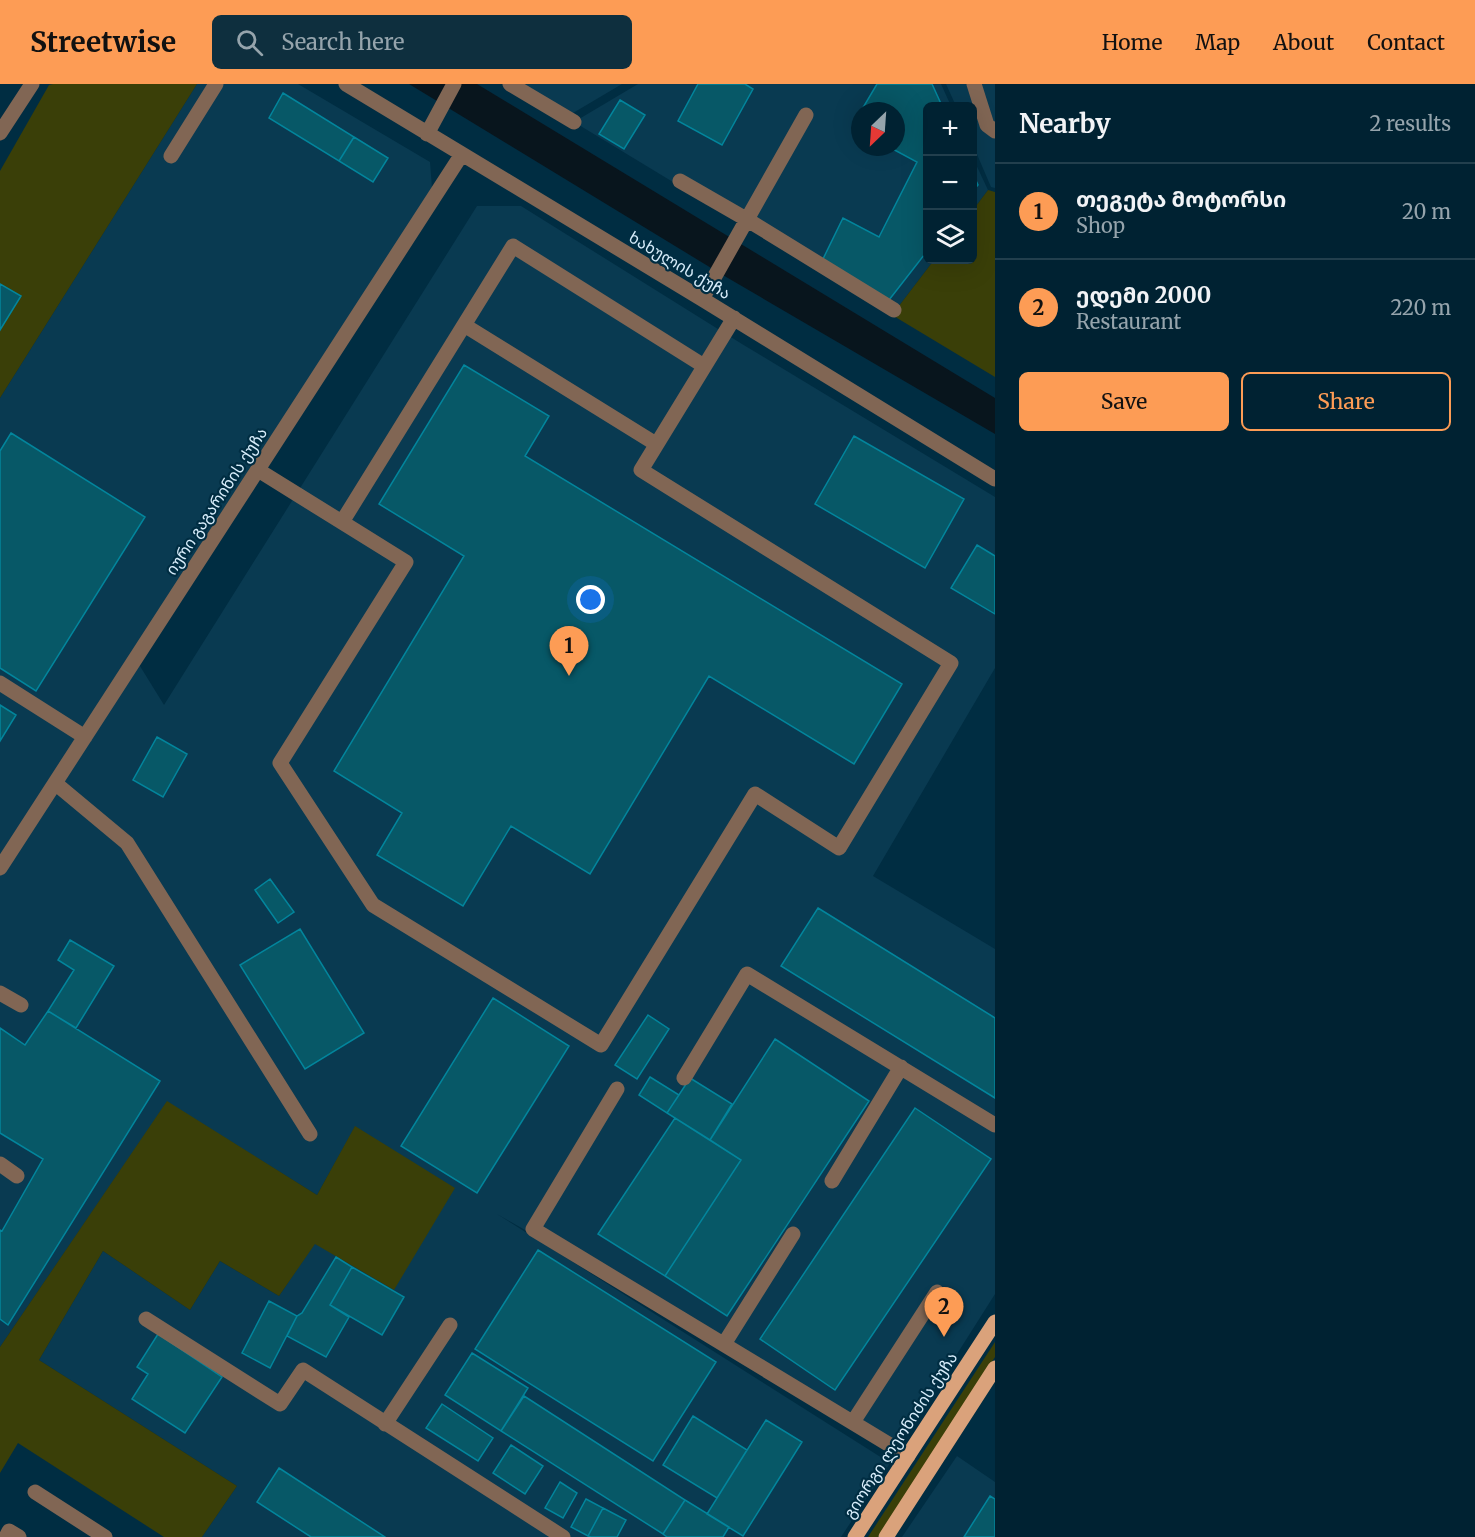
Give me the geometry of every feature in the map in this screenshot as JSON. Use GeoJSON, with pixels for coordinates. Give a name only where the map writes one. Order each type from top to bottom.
{"type":"FeatureCollection","features":[{"type":"Feature","properties":{"kind":"main road","name":"გიორგი ლეონიძის ქუჩა"},"geometry":{"type":"LineString","coordinates":[[855,1537],[995,1322]]}},
{"type":"Feature","properties":{"kind":"main road"},"geometry":{"type":"LineString","coordinates":[[886,1537],[995,1368]]}},
{"type":"Feature","properties":{"kind":"street"},"geometry":{"type":"LineString","coordinates":[[0,133],[32,84]]}},
{"type":"Feature","properties":{"kind":"street"},"geometry":{"type":"LineString","coordinates":[[171,156],[216,84]]}},
{"type":"Feature","properties":{"kind":"street","name":"ხახულის ქუჩა"},"geometry":{"type":"LineString","coordinates":[[346,84],[734,318],[995,479]]}},
{"type":"Feature","properties":{"kind":"street"},"geometry":{"type":"LineString","coordinates":[[428,134],[454,84]]}},
{"type":"Feature","properties":{"kind":"street"},"geometry":{"type":"LineString","coordinates":[[510,84],[574,122]]}},
{"type":"Feature","properties":{"kind":"street"},"geometry":{"type":"LineString","coordinates":[[974,84],[987,125],[995,131]]}},
{"type":"Feature","properties":{"kind":"street"},"geometry":{"type":"LineString","coordinates":[[702,299],[806,115]]}},
{"type":"Feature","properties":{"kind":"street","name":"იური გაგარინის ქუჩა"},"geometry":{"type":"LineString","coordinates":[[0,868],[462,154]]}},
{"type":"Feature","properties":{"kind":"street"},"geometry":{"type":"LineString","coordinates":[[680,181],[894,310]]}},
{"type":"Feature","properties":{"kind":"street"},"geometry":{"type":"LineString","coordinates":[[342,522],[513,246],[704,366]]}},
{"type":"Feature","properties":{"kind":"street"},"geometry":{"type":"LineString","coordinates":[[258,470],[406,562],[280,763],[373,905],[601,1045],[755,794],[839,848],[951,663],[641,470],[734,318]]}},
{"type":"Feature","properties":{"kind":"street"},"geometry":{"type":"LineString","coordinates":[[464,325],[656,444]]}},
{"type":"Feature","properties":{"kind":"street"},"geometry":{"type":"LineString","coordinates":[[0,683],[85,736]]}},
{"type":"Feature","properties":{"kind":"street"},"geometry":{"type":"LineString","coordinates":[[55,783],[127,843],[310,1134]]}},
{"type":"Feature","properties":{"kind":"street"},"geometry":{"type":"LineString","coordinates":[[684,1078],[747,974],[995,1125]]}},
{"type":"Feature","properties":{"kind":"street"},"geometry":{"type":"LineString","coordinates":[[0,993],[21,1005]]}},
{"type":"Feature","properties":{"kind":"street"},"geometry":{"type":"LineString","coordinates":[[832,1181],[901,1067]]}},
{"type":"Feature","properties":{"kind":"street"},"geometry":{"type":"LineString","coordinates":[[617,1089],[533,1229],[908,1455]]}},
{"type":"Feature","properties":{"kind":"street"},"geometry":{"type":"LineString","coordinates":[[0,1164],[17,1176]]}},
{"type":"Feature","properties":{"kind":"street"},"geometry":{"type":"LineString","coordinates":[[724,1344],[793,1234]]}},
{"type":"Feature","properties":{"kind":"street"},"geometry":{"type":"LineString","coordinates":[[853,1422],[937,1292]]}},
{"type":"Feature","properties":{"kind":"street"},"geometry":{"type":"LineString","coordinates":[[146,1318],[280,1404],[303,1370],[563,1537]]}},
{"type":"Feature","properties":{"kind":"street"},"geometry":{"type":"LineString","coordinates":[[385,1424],[450,1325]]}},
{"type":"Feature","properties":{"kind":"street"},"geometry":{"type":"LineString","coordinates":[[35,1492],[105,1537]]}},
{"type":"Feature","properties":{"kind":"street"},"geometry":{"type":"LineString","coordinates":[[6,1537],[9,1531],[19,1537]]}},
{"type":"Feature","properties":{"kind":"shaded area"},"geometry":{"type":"Polygon","coordinates":[[[197,84],[298,84],[430,162],[433,201],[135,658],[164,705],[477,206],[521,206],[742,344],[995,497],[995,668],[873,876],[995,949],[995,1294],[900,1444],[497,1214],[890,1463],[841,1537],[202,1537],[237,1486],[39,1360],[103,1251],[190,1310],[220,1261],[279,1296],[315,1243],[355,1127],[317,1195],[167,1102],[0,1347],[0,398],[197,84]]]}},
{"type":"Feature","properties":{"kind":"shaded area"},"geometry":{"type":"Polygon","coordinates":[[[409,84],[477,84],[995,398],[995,434],[721,274],[409,84]]]}},
{"type":"Feature","properties":{"kind":"shaded area"},"geometry":{"type":"Polygon","coordinates":[[[522,84],[622,84],[573,113],[522,84]]]}},
{"type":"Feature","properties":{"kind":"shaded area"},"geometry":{"type":"Polygon","coordinates":[[[638,84],[941,84],[949,102],[923,102],[923,264],[931,264],[892,315],[574,122],[638,84]]]}},
{"type":"Feature","properties":{"kind":"shaded area"},"geometry":{"type":"Polygon","coordinates":[[[946,84],[995,84],[995,188],[991,187],[977,154],[977,102],[954,102],[946,84]]]}},
{"type":"Feature","properties":{"kind":"shaded area"},"geometry":{"type":"Polygon","coordinates":[[[977,167],[988,190],[977,205],[977,167]]]}},
{"type":"Feature","properties":{"kind":"shaded area"},"geometry":{"type":"Polygon","coordinates":[[[957,1456],[995,1482],[995,1537],[902,1537],[957,1456]]]}},
{"type":"Feature","properties":{"kind":"green space"},"geometry":{"type":"Polygon","coordinates":[[[197,84],[0,398],[0,171],[49,85],[197,84]]]}},
{"type":"Feature","properties":{"kind":"green space"},"geometry":{"type":"Polygon","coordinates":[[[988,190],[995,192],[995,377],[892,315],[931,264],[977,264],[977,205],[988,190]]]}},
{"type":"Feature","properties":{"kind":"green space"},"geometry":{"type":"Polygon","coordinates":[[[167,1101],[317,1195],[355,1126],[455,1188],[394,1290],[315,1244],[279,1296],[220,1261],[190,1310],[103,1251],[39,1360],[237,1486],[202,1537],[164,1537],[18,1443],[0,1473],[0,1347],[167,1101]]]}},
{"type":"Feature","properties":{"kind":"green space"},"geometry":{"type":"Polygon","coordinates":[[[995,1342],[995,1357],[878,1537],[868,1537],[995,1342]]]}},
{"type":"Feature","properties":{"kind":"building"},"geometry":{"type":"Polygon","coordinates":[[[698,84],[745,84],[753,89],[722,145],[678,121],[698,84]]]}},
{"type":"Feature","properties":{"kind":"building"},"geometry":{"type":"Polygon","coordinates":[[[877,84],[932,84],[940,102],[923,102],[923,256],[889,300],[821,263],[843,218],[879,237],[917,162],[905,156],[905,102],[866,102],[877,84]]]}},
{"type":"Feature","properties":{"kind":"building"},"geometry":{"type":"Polygon","coordinates":[[[283,93],[354,137],[339,161],[269,118],[283,93]]]}},
{"type":"Feature","properties":{"kind":"building"},"geometry":{"type":"Polygon","coordinates":[[[620,100],[645,115],[624,149],[599,134],[620,100]]]}},
{"type":"Feature","properties":{"kind":"building"},"geometry":{"type":"Polygon","coordinates":[[[354,137],[388,158],[373,182],[339,161],[354,137]]]}},
{"type":"Feature","properties":{"kind":"building"},"geometry":{"type":"Polygon","coordinates":[[[0,284],[21,296],[0,330],[0,284]]]}},
{"type":"Feature","properties":{"kind":"building"},"geometry":{"type":"Polygon","coordinates":[[[464,365],[549,416],[525,456],[902,684],[854,764],[709,676],[590,874],[511,826],[463,906],[377,855],[402,813],[334,771],[464,556],[379,504],[464,365]]]}},
{"type":"Feature","properties":{"kind":"building"},"geometry":{"type":"Polygon","coordinates":[[[11,433],[145,517],[36,691],[0,668],[0,451],[11,433]]]}},
{"type":"Feature","properties":{"kind":"building"},"geometry":{"type":"Polygon","coordinates":[[[854,436],[964,499],[925,568],[815,504],[854,436]]]}},
{"type":"Feature","properties":{"kind":"building"},"geometry":{"type":"Polygon","coordinates":[[[977,545],[995,556],[995,614],[951,588],[977,545]]]}},
{"type":"Feature","properties":{"kind":"building"},"geometry":{"type":"Polygon","coordinates":[[[0,705],[16,715],[0,741],[0,705]]]}},
{"type":"Feature","properties":{"kind":"building"},"geometry":{"type":"Polygon","coordinates":[[[157,737],[187,754],[163,797],[133,780],[157,737]]]}},
{"type":"Feature","properties":{"kind":"building"},"geometry":{"type":"Polygon","coordinates":[[[270,879],[294,912],[278,923],[255,890],[270,879]]]}},
{"type":"Feature","properties":{"kind":"building"},"geometry":{"type":"Polygon","coordinates":[[[818,908],[995,1018],[995,1098],[781,966],[818,908]]]}},
{"type":"Feature","properties":{"kind":"building"},"geometry":{"type":"Polygon","coordinates":[[[300,929],[364,1033],[305,1069],[240,965],[300,929]]]}},
{"type":"Feature","properties":{"kind":"building"},"geometry":{"type":"Polygon","coordinates":[[[70,940],[114,966],[76,1028],[48,1011],[74,970],[58,960],[70,940]]]}},
{"type":"Feature","properties":{"kind":"building"},"geometry":{"type":"Polygon","coordinates":[[[493,998],[569,1046],[477,1193],[401,1146],[493,998]]]}},
{"type":"Feature","properties":{"kind":"building"},"geometry":{"type":"Polygon","coordinates":[[[48,1011],[160,1081],[8,1325],[0,1319],[0,1230],[2,1231],[43,1159],[0,1133],[0,1028],[25,1045],[48,1011]]]}},
{"type":"Feature","properties":{"kind":"building"},"geometry":{"type":"Polygon","coordinates":[[[648,1015],[669,1029],[637,1079],[615,1065],[648,1015]]]}},
{"type":"Feature","properties":{"kind":"building"},"geometry":{"type":"Polygon","coordinates":[[[775,1039],[869,1101],[727,1316],[665,1276],[741,1160],[710,1140],[775,1039]]]}},
{"type":"Feature","properties":{"kind":"building"},"geometry":{"type":"Polygon","coordinates":[[[650,1077],[679,1095],[667,1113],[639,1095],[650,1077]]]}},
{"type":"Feature","properties":{"kind":"building"},"geometry":{"type":"Polygon","coordinates":[[[690,1078],[732,1104],[710,1140],[667,1113],[690,1078]]]}},
{"type":"Feature","properties":{"kind":"building"},"geometry":{"type":"Polygon","coordinates":[[[915,1108],[991,1159],[835,1390],[760,1339],[915,1108]]]}},
{"type":"Feature","properties":{"kind":"building"},"geometry":{"type":"Polygon","coordinates":[[[675,1118],[741,1160],[665,1276],[598,1234],[675,1118]]]}},
{"type":"Feature","properties":{"kind":"building"},"geometry":{"type":"Polygon","coordinates":[[[538,1250],[716,1362],[653,1461],[475,1349],[538,1250]]]}},
{"type":"Feature","properties":{"kind":"building"},"geometry":{"type":"Polygon","coordinates":[[[336,1257],[352,1267],[330,1305],[349,1317],[326,1357],[287,1336],[297,1316],[302,1313],[336,1257]]]}},
{"type":"Feature","properties":{"kind":"building"},"geometry":{"type":"Polygon","coordinates":[[[352,1267],[404,1297],[382,1335],[330,1305],[352,1267]]]}},
{"type":"Feature","properties":{"kind":"building"},"geometry":{"type":"Polygon","coordinates":[[[269,1301],[297,1316],[270,1368],[242,1353],[269,1301]]]}},
{"type":"Feature","properties":{"kind":"building"},"geometry":{"type":"Polygon","coordinates":[[[158,1334],[222,1377],[185,1433],[132,1399],[148,1374],[137,1367],[158,1334]]]}},
{"type":"Feature","properties":{"kind":"building"},"geometry":{"type":"Polygon","coordinates":[[[472,1353],[528,1388],[501,1431],[445,1395],[472,1353]]]}},
{"type":"Feature","properties":{"kind":"building"},"geometry":{"type":"Polygon","coordinates":[[[524,1396],[685,1500],[663,1534],[501,1431],[524,1396]]]}},
{"type":"Feature","properties":{"kind":"building"},"geometry":{"type":"Polygon","coordinates":[[[442,1404],[493,1438],[478,1461],[426,1428],[442,1404]]]}},
{"type":"Feature","properties":{"kind":"building"},"geometry":{"type":"Polygon","coordinates":[[[693,1416],[747,1450],[717,1498],[663,1465],[693,1416]]]}},
{"type":"Feature","properties":{"kind":"building"},"geometry":{"type":"Polygon","coordinates":[[[766,1420],[802,1442],[743,1536],[707,1514],[766,1420]]]}},
{"type":"Feature","properties":{"kind":"building"},"geometry":{"type":"Polygon","coordinates":[[[511,1445],[543,1466],[525,1494],[493,1473],[511,1445]]]}},
{"type":"Feature","properties":{"kind":"building"},"geometry":{"type":"Polygon","coordinates":[[[279,1468],[385,1537],[311,1537],[257,1502],[279,1468]]]}},
{"type":"Feature","properties":{"kind":"building"},"geometry":{"type":"Polygon","coordinates":[[[560,1482],[577,1493],[563,1518],[545,1508],[560,1482]]]}},
{"type":"Feature","properties":{"kind":"building"},"geometry":{"type":"Polygon","coordinates":[[[990,1496],[995,1499],[995,1537],[964,1537],[990,1496]]]}},
{"type":"Feature","properties":{"kind":"building"},"geometry":{"type":"Polygon","coordinates":[[[586,1499],[603,1508],[588,1536],[571,1527],[586,1499]]]}},
{"type":"Feature","properties":{"kind":"building"},"geometry":{"type":"Polygon","coordinates":[[[685,1500],[729,1527],[723,1537],[667,1537],[663,1534],[685,1500]]]}},
{"type":"Feature","properties":{"kind":"building"},"geometry":{"type":"Polygon","coordinates":[[[603,1508],[626,1520],[617,1537],[588,1536],[603,1508]]]}},
{"type":"Feature","properties":{"kind":"place","name":"თეგეტა მოტორსი"},"geometry":{"type":"Point","coordinates":[569,676]}},
{"type":"Feature","properties":{"kind":"place","name":"ედემი 2000"},"geometry":{"type":"Point","coordinates":[944,1337]}}]}
